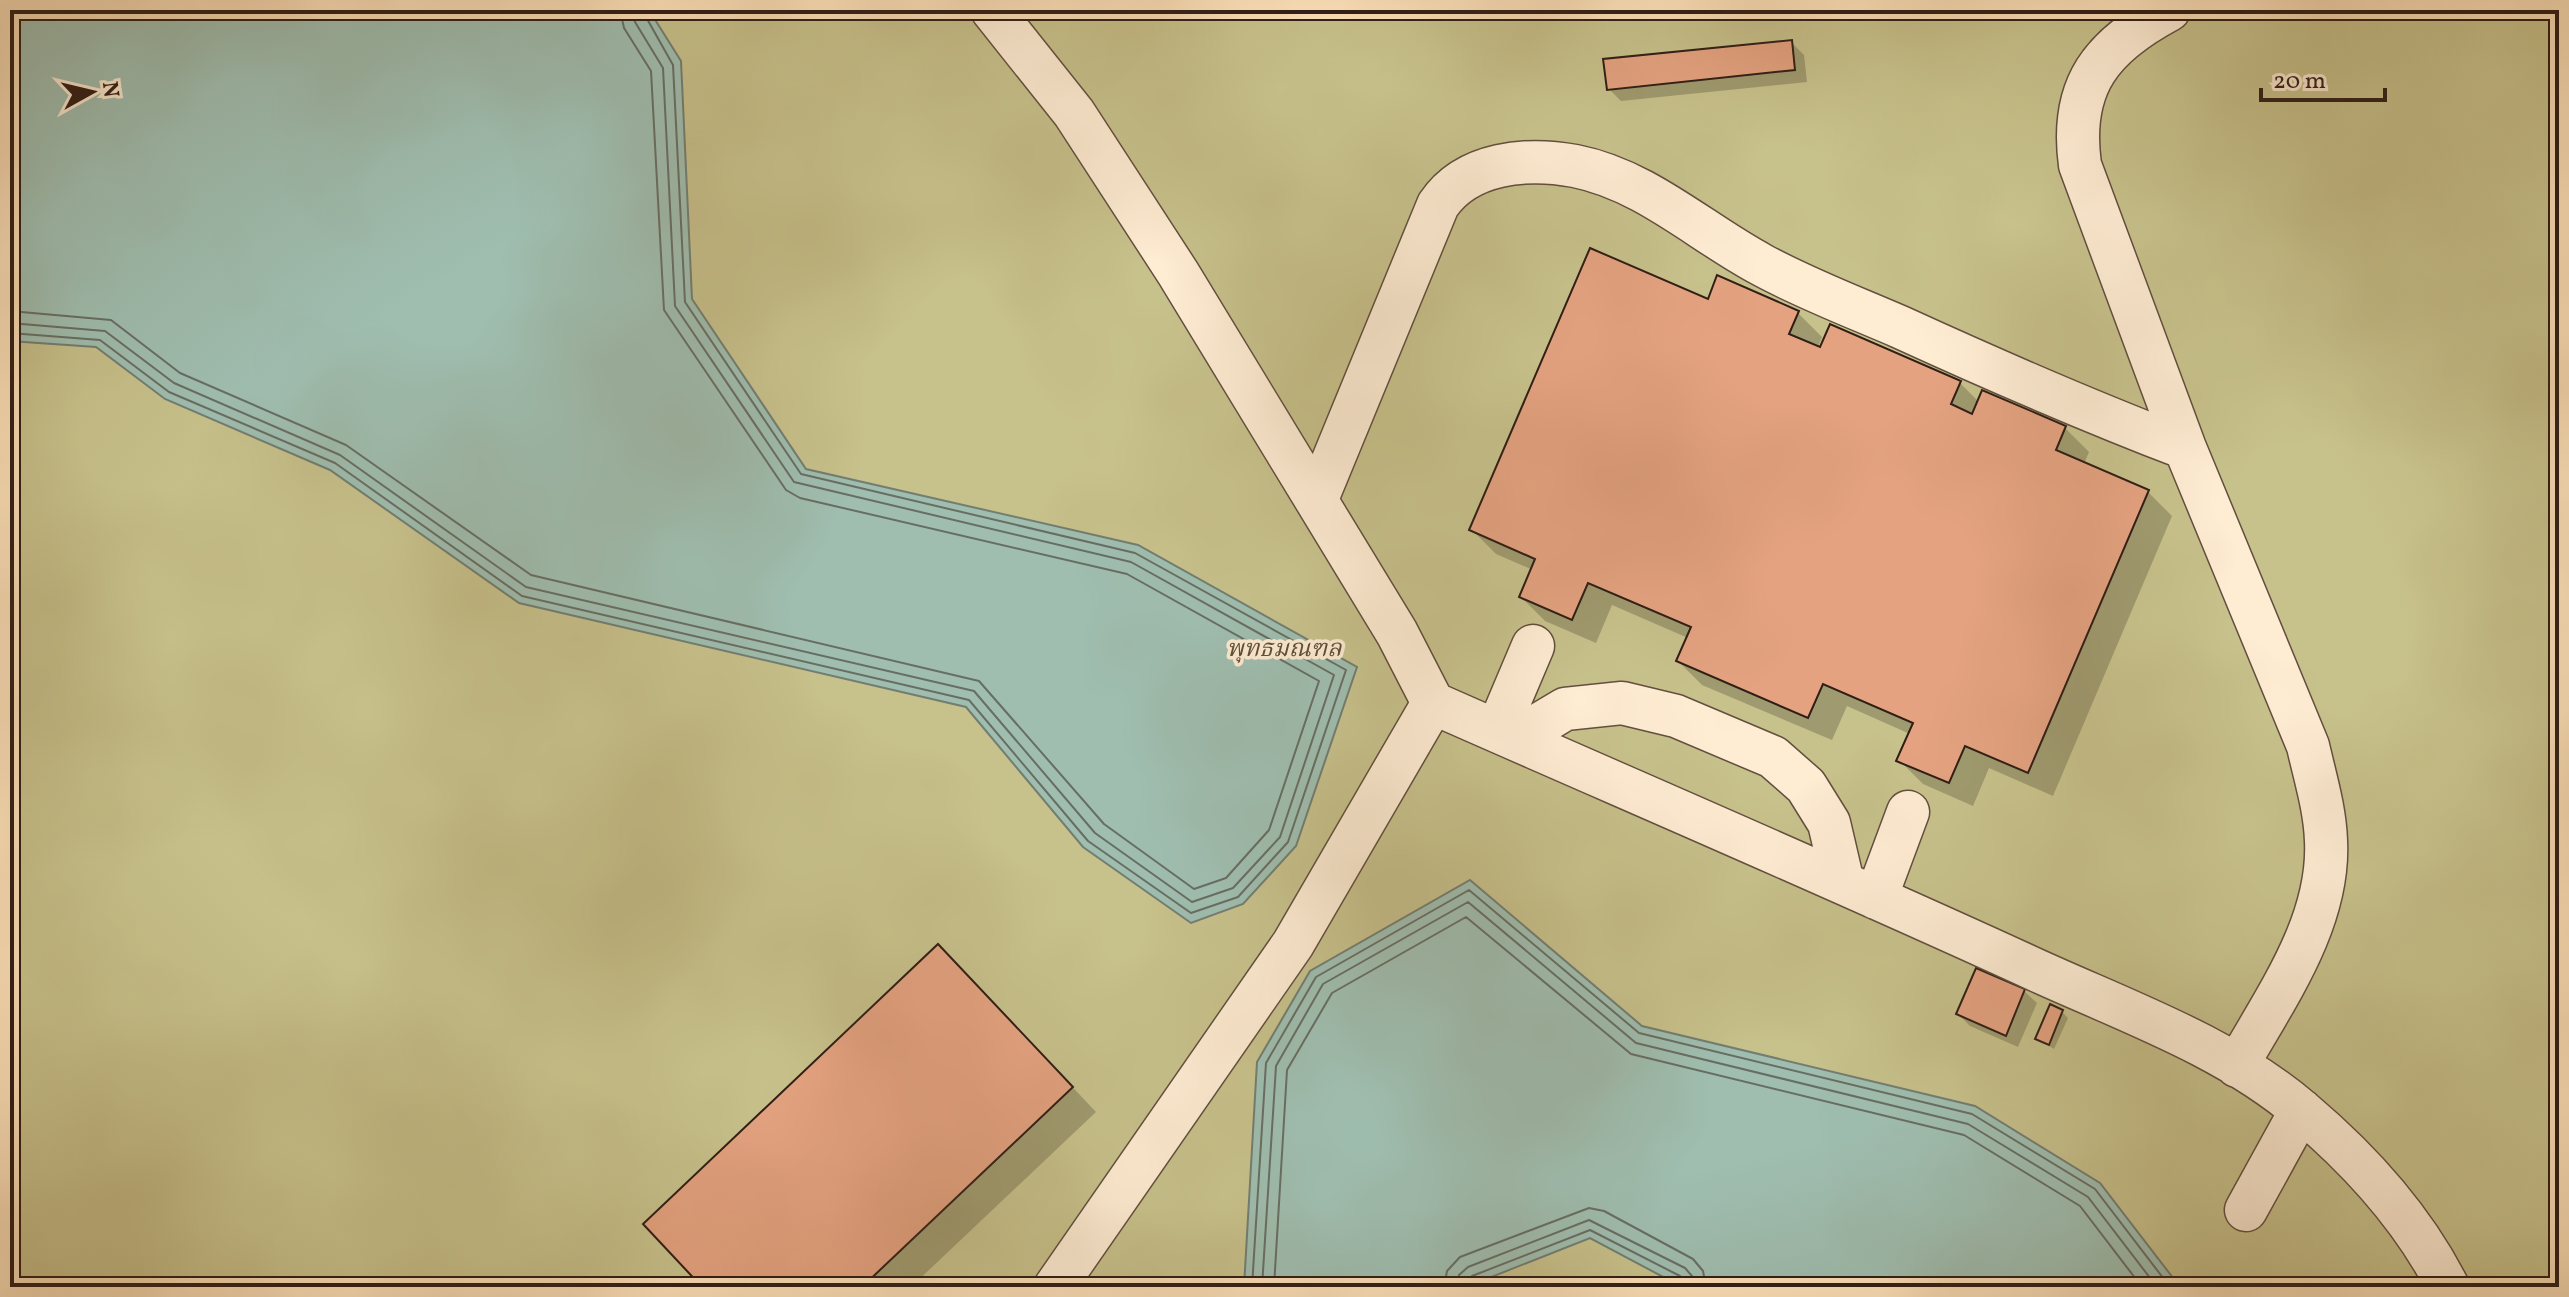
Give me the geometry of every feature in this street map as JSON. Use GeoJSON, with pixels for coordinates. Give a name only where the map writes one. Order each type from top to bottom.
{"type":"FeatureCollection","features":[{"type":"Feature","properties":{"kind":"lane"},"geometry":{"type":"LineString","coordinates":[[992,10],[1074,113],[1178,273],[1397,633],[1433,703],[1860,890],[2237,1066],[2301,1110],[2369,1175],[2429,1250],[2448,1287]]}},
{"type":"Feature","properties":{"kind":"lane"},"geometry":{"type":"LineString","coordinates":[[2169,10],[2132,30],[2103,56],[2084,91],[2075,131],[2080,165],[2185,448],[2308,746],[2320,797],[2326,844],[2320,891],[2305,945],[2237,1066]]}},
{"type":"Feature","properties":{"kind":"lane"},"geometry":{"type":"LineString","coordinates":[[1317,499],[1438,205],[1451,186],[1472,173],[1513,164],[1546,162],[1578,167],[1632,187],[1690,217],[1763,266],[2062,400],[2185,448]]}},
{"type":"Feature","properties":{"kind":"lane"},"geometry":{"type":"LineString","coordinates":[[1506,735],[1533,646]]}},
{"type":"Feature","properties":{"kind":"lane"},"geometry":{"type":"LineString","coordinates":[[1055,1287],[1293,944],[1433,703]]}},
{"type":"Feature","properties":{"kind":"lane"},"geometry":{"type":"LineString","coordinates":[[1506,735],[1565,709],[1622,703],[1676,716],[1773,757],[1806,786],[1829,823],[1860,890]]}},
{"type":"Feature","properties":{"kind":"lane"},"geometry":{"type":"LineString","coordinates":[[1860,890],[1908,812]]}},
{"type":"Feature","properties":{"kind":"lane"},"geometry":{"type":"LineString","coordinates":[[2246,1210],[2301,1110]]}},
{"type":"Feature","properties":{"kind":"green space","name":"พุทธมณฑล"},"geometry":{"type":"Polygon","coordinates":[[[10,10],[2559,10],[2559,1287],[10,1287],[10,10]]]}},
{"type":"Feature","properties":{"kind":"water"},"geometry":{"type":"Polygon","coordinates":[[[10,10],[649,10],[681,61],[692,299],[806,469],[1138,545],[1357,667],[1296,846],[1243,904],[1191,923],[1083,847],[966,707],[519,603],[330,470],[165,399],[96,347],[10,341],[10,10]]]}},
{"type":"Feature","properties":{"kind":"water"},"geometry":{"type":"Polygon","coordinates":[[[1470,880],[1642,1026],[1975,1106],[2100,1183],[2180,1287],[1682,1287],[1590,1238],[1466,1287],[1244,1287],[1257,1062],[1310,971],[1470,880]]]}},
{"type":"Feature","properties":{"kind":"building"},"geometry":{"type":"Polygon","coordinates":[[[1792,40],[1795,70],[1607,90],[1603,59],[1792,40]]]}},
{"type":"Feature","properties":{"kind":"building"},"geometry":{"type":"Polygon","coordinates":[[[1590,248],[1708,299],[1717,275],[1799,311],[1789,334],[1820,347],[1830,324],[1961,381],[1951,404],[1972,414],[1982,390],[2066,426],[2056,450],[2149,490],[2028,773],[1965,746],[1949,783],[1896,761],[1913,723],[1823,684],[1808,718],[1676,661],[1691,627],[1588,583],[1572,620],[1519,597],[1535,559],[1469,530],[1590,248]]]}},
{"type":"Feature","properties":{"kind":"building"},"geometry":{"type":"Polygon","coordinates":[[[938,944],[1073,1087],[862,1287],[702,1287],[643,1224],[938,944]]]}},
{"type":"Feature","properties":{"kind":"building"},"geometry":{"type":"Polygon","coordinates":[[[1976,968],[2025,989],[2006,1036],[1956,1014],[1976,968]]]}},
{"type":"Feature","properties":{"kind":"building"},"geometry":{"type":"Polygon","coordinates":[[[2050,1004],[2063,1010],[2049,1045],[2035,1039],[2050,1004]]]}}]}
